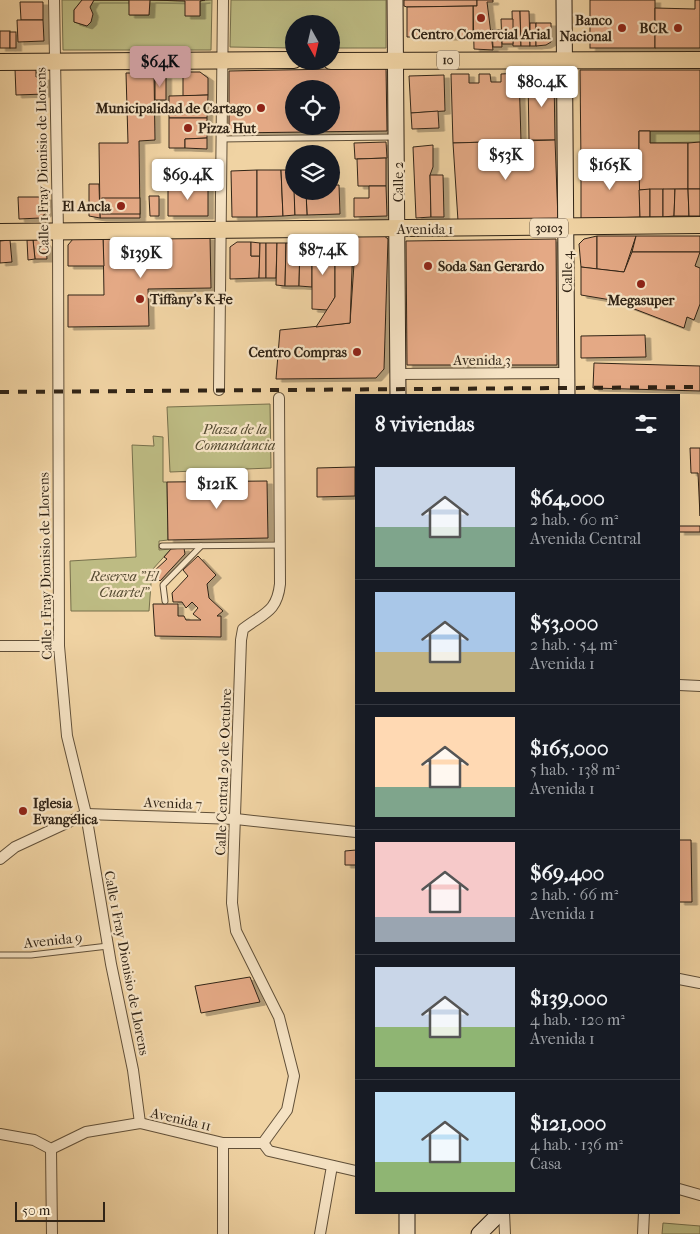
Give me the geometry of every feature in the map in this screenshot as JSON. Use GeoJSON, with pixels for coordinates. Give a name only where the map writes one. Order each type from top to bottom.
{"type":"FeatureCollection","features":[{"type":"Feature","properties":{"kind":"main road"},"geometry":{"type":"LineString","coordinates":[[0,62],[285,60]]}},
{"type":"Feature","properties":{"kind":"main road","name":"10"},"geometry":{"type":"LineString","coordinates":[[340,60],[700,60]]}},
{"type":"Feature","properties":{"kind":"main road","name":"Avenida 1"},"geometry":{"type":"LineString","coordinates":[[0,232],[700,225]]}},
{"type":"Feature","properties":{"kind":"street","name":"Calle 1 Fray Dionisio de Llorens"},"geometry":{"type":"LineString","coordinates":[[54,0],[58,232],[59,646],[67,736],[86,814],[108,946],[133,1070],[140,1123]]}},
{"type":"Feature","properties":{"kind":"street"},"geometry":{"type":"LineString","coordinates":[[219,390],[223,0]]}},
{"type":"Feature","properties":{"kind":"street","name":"Calle 2"},"geometry":{"type":"LineString","coordinates":[[396,0],[398,394]]}},
{"type":"Feature","properties":{"kind":"street","name":"Calle 4"},"geometry":{"type":"LineString","coordinates":[[564,0],[567,394]]}},
{"type":"Feature","properties":{"kind":"street","name":"Avenida 3"},"geometry":{"type":"LineString","coordinates":[[398,374],[567,373]]}},
{"type":"Feature","properties":{"kind":"street","name":"Calle Central 29 de Octubre"},"geometry":{"type":"LineString","coordinates":[[263,1143],[287,1110],[294,1076],[279,1017],[236,931],[232,903],[240,640],[244,629],[273,607],[279,597],[280,398]]}},
{"type":"Feature","properties":{"kind":"street"},"geometry":{"type":"LineString","coordinates":[[0,646],[59,646]]}},
{"type":"Feature","properties":{"kind":"street"},"geometry":{"type":"LineString","coordinates":[[680,685],[700,686]]}},
{"type":"Feature","properties":{"kind":"street","name":"Avenida 7"},"geometry":{"type":"LineString","coordinates":[[0,859],[15,847],[86,814],[236,819],[355,832]]}},
{"type":"Feature","properties":{"kind":"street"},"geometry":{"type":"LineString","coordinates":[[680,979],[700,983]]}},
{"type":"Feature","properties":{"kind":"street","name":"Avenida 11"},"geometry":{"type":"LineString","coordinates":[[51,1149],[86,1132],[140,1123],[223,1143],[263,1143],[269,1151],[355,1171]]}},
{"type":"Feature","properties":{"kind":"street"},"geometry":{"type":"LineString","coordinates":[[0,1134],[34,1140],[51,1149],[52,1234]]}},
{"type":"Feature","properties":{"kind":"street"},"geometry":{"type":"LineString","coordinates":[[223,1143],[223,1234]]}},
{"type":"Feature","properties":{"kind":"street"},"geometry":{"type":"LineString","coordinates":[[320,1234],[332,1166]]}},
{"type":"Feature","properties":{"kind":"street"},"geometry":{"type":"LineString","coordinates":[[680,1189],[700,1195]]}},
{"type":"Feature","properties":{"kind":"street"},"geometry":{"type":"LineString","coordinates":[[407,1214],[408,1234]]}},
{"type":"Feature","properties":{"kind":"street"},"geometry":{"type":"LineString","coordinates":[[479,1234],[500,1214]]}},
{"type":"Feature","properties":{"kind":"street"},"geometry":{"type":"LineString","coordinates":[[502,1214],[505,1234]]}},
{"type":"Feature","properties":{"kind":"street"},"geometry":{"type":"LineString","coordinates":[[643,1234],[644,1214]]}},
{"type":"Feature","properties":{"kind":"lane"},"geometry":{"type":"LineString","coordinates":[[221,139],[398,137]]}},
{"type":"Feature","properties":{"kind":"lane"},"geometry":{"type":"LineString","coordinates":[[162,546],[280,545]]}},
{"type":"Feature","properties":{"kind":"lane"},"geometry":{"type":"LineString","coordinates":[[165,601],[163,585],[200,546]]}},
{"type":"Feature","properties":{"kind":"lane","name":"Avenida 9"},"geometry":{"type":"LineString","coordinates":[[0,955],[31,954],[108,946]]}},
{"type":"Feature","properties":{"kind":"green space"},"geometry":{"type":"Polygon","coordinates":[[[62,0],[82,0],[74,10],[74,22],[87,26],[91,19],[90,7],[94,0],[129,0],[130,15],[149,15],[150,0],[185,1],[200,16],[200,1],[212,0],[211,50],[63,50],[62,0]]]}},
{"type":"Feature","properties":{"kind":"green space"},"geometry":{"type":"Polygon","coordinates":[[[231,0],[386,0],[386,48],[340,48],[340,15],[285,15],[285,48],[230,47],[231,0]]]}},
{"type":"Feature","properties":{"kind":"green space"},"geometry":{"type":"Polygon","coordinates":[[[650,131],[700,131],[700,142],[650,143],[650,131]]]}},
{"type":"Feature","properties":{"kind":"green space","name":"Plaza de la Comandancia"},"geometry":{"type":"Polygon","coordinates":[[[270,404],[271,468],[170,472],[167,407],[270,404]]]}},
{"type":"Feature","properties":{"kind":"green space","name":"Reserva \"El Cuartel\""},"geometry":{"type":"Polygon","coordinates":[[[153,436],[163,437],[163,482],[167,482],[168,540],[159,541],[159,550],[171,549],[152,570],[149,611],[71,611],[70,561],[136,557],[132,445],[154,446],[153,436]]]}},
{"type":"Feature","properties":{"kind":"green space"},"geometry":{"type":"Polygon","coordinates":[[[663,1223],[700,1226],[700,1234],[662,1234],[663,1223]]]}},
{"type":"Feature","properties":{"kind":"building"},"geometry":{"type":"Polygon","coordinates":[[[82,0],[94,0],[90,7],[93,14],[91,22],[87,26],[74,22],[74,10],[82,0]]]}},
{"type":"Feature","properties":{"kind":"building"},"geometry":{"type":"Polygon","coordinates":[[[129,0],[150,0],[149,15],[129,15],[129,0]]]}},
{"type":"Feature","properties":{"kind":"building"},"geometry":{"type":"Polygon","coordinates":[[[150,0],[205,0],[200,1],[200,16],[185,16],[185,1],[150,0]]]}},
{"type":"Feature","properties":{"kind":"building"},"geometry":{"type":"Polygon","coordinates":[[[404,0],[477,0],[477,6],[407,7],[404,6],[404,0]]]}},
{"type":"Feature","properties":{"kind":"building","name":"Centro Comercial Arial"},"geometry":{"type":"Polygon","coordinates":[[[477,0],[493,0],[493,2],[487,2],[493,50],[474,49],[473,6],[477,6],[477,0]]]}},
{"type":"Feature","properties":{"kind":"building","name":"Banco Nacional"},"geometry":{"type":"Polygon","coordinates":[[[590,0],[655,0],[655,48],[590,48],[590,0]]]}},
{"type":"Feature","properties":{"kind":"building","name":"BCR"},"geometry":{"type":"Polygon","coordinates":[[[695,0],[700,0],[700,48],[655,48],[655,8],[695,9],[695,0]]]}},
{"type":"Feature","properties":{"kind":"building"},"geometry":{"type":"Polygon","coordinates":[[[20,2],[43,2],[43,20],[21,20],[20,2]]]}},
{"type":"Feature","properties":{"kind":"building"},"geometry":{"type":"Polygon","coordinates":[[[473,6],[473,37],[407,37],[407,7],[473,6]]]}},
{"type":"Feature","properties":{"kind":"building"},"geometry":{"type":"Polygon","coordinates":[[[512,11],[520,11],[521,46],[513,46],[512,11]]]}},
{"type":"Feature","properties":{"kind":"building"},"geometry":{"type":"Polygon","coordinates":[[[520,11],[529,11],[530,46],[521,46],[520,11]]]}},
{"type":"Feature","properties":{"kind":"building"},"geometry":{"type":"Polygon","coordinates":[[[501,19],[513,19],[513,44],[502,44],[501,19]]]}},
{"type":"Feature","properties":{"kind":"building"},"geometry":{"type":"Polygon","coordinates":[[[17,20],[43,20],[44,41],[18,42],[17,20]]]}},
{"type":"Feature","properties":{"kind":"building"},"geometry":{"type":"Polygon","coordinates":[[[530,23],[536,23],[536,46],[530,46],[530,23]]]}},
{"type":"Feature","properties":{"kind":"building"},"geometry":{"type":"Polygon","coordinates":[[[536,23],[551,23],[551,42],[546,45],[536,46],[536,23]]]}},
{"type":"Feature","properties":{"kind":"building"},"geometry":{"type":"Polygon","coordinates":[[[492,30],[501,30],[502,47],[493,47],[492,30]]]}},
{"type":"Feature","properties":{"kind":"building"},"geometry":{"type":"Polygon","coordinates":[[[0,31],[10,31],[10,48],[0,48],[0,31]]]}},
{"type":"Feature","properties":{"kind":"building"},"geometry":{"type":"Polygon","coordinates":[[[10,32],[16,32],[16,48],[10,48],[10,32]]]}},
{"type":"Feature","properties":{"kind":"building"},"geometry":{"type":"Polygon","coordinates":[[[36,68],[36,77],[45,77],[45,94],[16,95],[15,69],[36,68]]]}},
{"type":"Feature","properties":{"kind":"building","name":"Municipalidad de Cartago"},"geometry":{"type":"Polygon","coordinates":[[[386,68],[387,131],[340,132],[340,80],[285,80],[285,132],[229,133],[229,71],[386,68]]]}},
{"type":"Feature","properties":{"kind":"building"},"geometry":{"type":"Polygon","coordinates":[[[580,70],[700,70],[700,131],[639,131],[639,164],[581,164],[580,70]]]}},
{"type":"Feature","properties":{"kind":"building"},"geometry":{"type":"Polygon","coordinates":[[[183,72],[200,72],[208,78],[208,95],[183,96],[183,72]]]}},
{"type":"Feature","properties":{"kind":"building"},"geometry":{"type":"Polygon","coordinates":[[[126,73],[154,73],[155,140],[139,141],[140,218],[100,218],[99,143],[128,143],[126,73]]]}},
{"type":"Feature","properties":{"kind":"building"},"geometry":{"type":"Polygon","coordinates":[[[519,73],[521,141],[453,143],[451,74],[469,74],[469,83],[479,83],[479,74],[490,74],[491,82],[501,82],[501,74],[519,73]]]}},
{"type":"Feature","properties":{"kind":"building"},"geometry":{"type":"Polygon","coordinates":[[[444,75],[445,111],[411,113],[409,76],[444,75]]]}},
{"type":"Feature","properties":{"kind":"building"},"geometry":{"type":"Polygon","coordinates":[[[155,76],[166,76],[166,100],[155,100],[155,76]]]}},
{"type":"Feature","properties":{"kind":"building"},"geometry":{"type":"Polygon","coordinates":[[[554,76],[555,140],[529,140],[528,77],[554,76]]]}},
{"type":"Feature","properties":{"kind":"building"},"geometry":{"type":"Polygon","coordinates":[[[208,95],[207,118],[169,118],[169,96],[208,95]]]}},
{"type":"Feature","properties":{"kind":"building"},"geometry":{"type":"Polygon","coordinates":[[[438,111],[439,128],[412,129],[411,113],[438,111]]]}},
{"type":"Feature","properties":{"kind":"building","name":"Pizza Hut"},"geometry":{"type":"Polygon","coordinates":[[[169,118],[207,118],[207,138],[185,139],[185,148],[169,148],[169,118]]]}},
{"type":"Feature","properties":{"kind":"building"},"geometry":{"type":"Polygon","coordinates":[[[639,131],[650,131],[650,143],[688,143],[688,189],[639,190],[639,131]]]}},
{"type":"Feature","properties":{"kind":"building"},"geometry":{"type":"Polygon","coordinates":[[[207,138],[207,149],[185,148],[185,139],[207,138]]]}},
{"type":"Feature","properties":{"kind":"building"},"geometry":{"type":"Polygon","coordinates":[[[555,140],[558,220],[458,221],[453,143],[555,140]]]}},
{"type":"Feature","properties":{"kind":"building"},"geometry":{"type":"Polygon","coordinates":[[[386,142],[387,158],[355,159],[354,143],[386,142]]]}},
{"type":"Feature","properties":{"kind":"building"},"geometry":{"type":"Polygon","coordinates":[[[700,142],[700,189],[688,189],[688,143],[700,142]]]}},
{"type":"Feature","properties":{"kind":"building"},"geometry":{"type":"Polygon","coordinates":[[[433,145],[433,167],[430,175],[431,217],[416,218],[413,147],[433,145]]]}},
{"type":"Feature","properties":{"kind":"building"},"geometry":{"type":"Polygon","coordinates":[[[386,158],[386,186],[358,186],[357,159],[386,158]]]}},
{"type":"Feature","properties":{"kind":"building"},"geometry":{"type":"Polygon","coordinates":[[[581,164],[639,164],[640,217],[581,219],[581,164]]]}},
{"type":"Feature","properties":{"kind":"building"},"geometry":{"type":"Polygon","coordinates":[[[257,170],[257,217],[232,217],[231,171],[257,170]]]}},
{"type":"Feature","properties":{"kind":"building"},"geometry":{"type":"Polygon","coordinates":[[[257,170],[281,170],[283,216],[257,217],[257,170]]]}},
{"type":"Feature","properties":{"kind":"building"},"geometry":{"type":"Polygon","coordinates":[[[281,170],[285,170],[285,200],[295,200],[295,215],[283,216],[281,170]]]}},
{"type":"Feature","properties":{"kind":"building"},"geometry":{"type":"Polygon","coordinates":[[[430,175],[443,175],[444,217],[431,217],[430,175]]]}},
{"type":"Feature","properties":{"kind":"building"},"geometry":{"type":"Polygon","coordinates":[[[89,184],[99,184],[100,218],[89,216],[89,184]]]}},
{"type":"Feature","properties":{"kind":"building"},"geometry":{"type":"Polygon","coordinates":[[[208,186],[208,216],[168,216],[168,187],[208,186]]]}},
{"type":"Feature","properties":{"kind":"building"},"geometry":{"type":"Polygon","coordinates":[[[369,186],[386,186],[387,216],[354,217],[354,198],[369,198],[369,186]]]}},
{"type":"Feature","properties":{"kind":"building"},"geometry":{"type":"Polygon","coordinates":[[[650,189],[650,217],[640,217],[639,190],[650,189]]]}},
{"type":"Feature","properties":{"kind":"building"},"geometry":{"type":"Polygon","coordinates":[[[650,189],[663,189],[663,217],[650,217],[650,189]]]}},
{"type":"Feature","properties":{"kind":"building"},"geometry":{"type":"Polygon","coordinates":[[[663,189],[675,189],[674,216],[663,217],[663,189]]]}},
{"type":"Feature","properties":{"kind":"building"},"geometry":{"type":"Polygon","coordinates":[[[675,189],[688,189],[689,216],[674,216],[675,189]]]}},
{"type":"Feature","properties":{"kind":"building"},"geometry":{"type":"Polygon","coordinates":[[[688,189],[700,189],[700,216],[689,216],[688,189]]]}},
{"type":"Feature","properties":{"kind":"building"},"geometry":{"type":"Polygon","coordinates":[[[149,196],[159,196],[159,216],[150,216],[149,196]]]}},
{"type":"Feature","properties":{"kind":"building"},"geometry":{"type":"Polygon","coordinates":[[[18,197],[47,197],[46,213],[40,218],[19,219],[18,197]]]}},
{"type":"Feature","properties":{"kind":"building","name":"El Ancla"},"geometry":{"type":"Polygon","coordinates":[[[102,198],[140,198],[140,214],[102,214],[102,198]]]}},
{"type":"Feature","properties":{"kind":"building"},"geometry":{"type":"Polygon","coordinates":[[[294,200],[306,200],[307,215],[295,215],[294,200]]]}},
{"type":"Feature","properties":{"kind":"building"},"geometry":{"type":"Polygon","coordinates":[[[306,200],[340,200],[340,214],[307,215],[306,200]]]}},
{"type":"Feature","properties":{"kind":"building"},"geometry":{"type":"Polygon","coordinates":[[[383,235],[388,239],[384,369],[376,378],[276,379],[280,330],[350,323],[354,264],[353,236],[383,235]]]}},
{"type":"Feature","properties":{"kind":"building"},"geometry":{"type":"Polygon","coordinates":[[[597,236],[597,269],[581,267],[579,244],[584,239],[597,236]]]}},
{"type":"Feature","properties":{"kind":"building"},"geometry":{"type":"Polygon","coordinates":[[[597,236],[636,236],[624,272],[597,269],[597,236]]]}},
{"type":"Feature","properties":{"kind":"building"},"geometry":{"type":"Polygon","coordinates":[[[636,236],[700,236],[700,252],[632,252],[636,236]]]}},
{"type":"Feature","properties":{"kind":"building"},"geometry":{"type":"Polygon","coordinates":[[[210,237],[211,288],[148,289],[149,326],[68,327],[68,295],[104,295],[103,238],[210,237]]]}},
{"type":"Feature","properties":{"kind":"building"},"geometry":{"type":"Polygon","coordinates":[[[103,238],[104,266],[68,266],[68,245],[73,239],[103,238]]]}},
{"type":"Feature","properties":{"kind":"building"},"geometry":{"type":"Polygon","coordinates":[[[41,239],[46,244],[47,259],[35,259],[33,240],[41,239]]]}},
{"type":"Feature","properties":{"kind":"building"},"geometry":{"type":"Polygon","coordinates":[[[556,239],[557,365],[407,365],[406,241],[556,239]]]}},
{"type":"Feature","properties":{"kind":"building"},"geometry":{"type":"Polygon","coordinates":[[[10,240],[12,262],[0,263],[0,241],[10,240]]]}},
{"type":"Feature","properties":{"kind":"building"},"geometry":{"type":"Polygon","coordinates":[[[27,240],[33,240],[35,259],[28,260],[27,240]]]}},
{"type":"Feature","properties":{"kind":"building"},"geometry":{"type":"Polygon","coordinates":[[[237,242],[251,242],[251,256],[260,256],[259,278],[230,279],[230,247],[237,242]]]}},
{"type":"Feature","properties":{"kind":"building"},"geometry":{"type":"Polygon","coordinates":[[[251,242],[260,243],[260,256],[251,256],[251,242]]]}},
{"type":"Feature","properties":{"kind":"building"},"geometry":{"type":"Polygon","coordinates":[[[260,243],[266,243],[266,278],[259,278],[260,243]]]}},
{"type":"Feature","properties":{"kind":"building"},"geometry":{"type":"Polygon","coordinates":[[[266,243],[277,243],[276,278],[266,278],[266,243]]]}},
{"type":"Feature","properties":{"kind":"building"},"geometry":{"type":"Polygon","coordinates":[[[277,243],[286,243],[285,286],[276,285],[277,243]]]}},
{"type":"Feature","properties":{"kind":"building"},"geometry":{"type":"Polygon","coordinates":[[[286,243],[300,243],[299,286],[285,286],[286,243]]]}},
{"type":"Feature","properties":{"kind":"building"},"geometry":{"type":"Polygon","coordinates":[[[300,243],[312,243],[312,287],[299,286],[300,243]]]}},
{"type":"Feature","properties":{"kind":"building"},"geometry":{"type":"Polygon","coordinates":[[[312,243],[335,244],[335,297],[328,310],[312,309],[312,243]]]}},
{"type":"Feature","properties":{"kind":"building"},"geometry":{"type":"Polygon","coordinates":[[[353,243],[350,323],[316,327],[335,297],[335,244],[353,243]]]}},
{"type":"Feature","properties":{"kind":"building","name":"Megasuper"},"geometry":{"type":"Polygon","coordinates":[[[632,252],[700,252],[695,266],[700,268],[700,304],[694,320],[687,317],[684,328],[611,300],[581,295],[581,267],[624,272],[632,252]]]}},
{"type":"Feature","properties":{"kind":"building"},"geometry":{"type":"Polygon","coordinates":[[[645,335],[646,357],[581,358],[581,336],[645,335]]]}},
{"type":"Feature","properties":{"kind":"building"},"geometry":{"type":"Polygon","coordinates":[[[594,363],[700,366],[700,391],[593,388],[594,363]]]}},
{"type":"Feature","properties":{"kind":"building"},"geometry":{"type":"Polygon","coordinates":[[[690,448],[700,448],[700,516],[698,473],[691,473],[690,448]]]}},
{"type":"Feature","properties":{"kind":"building"},"geometry":{"type":"Polygon","coordinates":[[[355,467],[355,496],[317,497],[317,468],[355,467]]]}},
{"type":"Feature","properties":{"kind":"building"},"geometry":{"type":"Polygon","coordinates":[[[267,481],[268,538],[168,540],[167,482],[267,481]]]}},
{"type":"Feature","properties":{"kind":"building"},"geometry":{"type":"Polygon","coordinates":[[[680,526],[700,526],[700,532],[680,532],[680,526]]]}},
{"type":"Feature","properties":{"kind":"building"},"geometry":{"type":"Polygon","coordinates":[[[184,548],[185,554],[160,581],[152,573],[167,559],[164,557],[171,549],[184,548]]]}},
{"type":"Feature","properties":{"kind":"building"},"geometry":{"type":"Polygon","coordinates":[[[198,556],[216,575],[207,584],[209,598],[223,611],[217,616],[221,616],[221,637],[155,636],[153,604],[178,604],[178,616],[184,616],[186,620],[201,620],[193,614],[198,608],[192,602],[186,608],[182,602],[173,602],[172,593],[188,576],[183,570],[198,556]]]}},
{"type":"Feature","properties":{"kind":"building"},"geometry":{"type":"Polygon","coordinates":[[[680,840],[691,840],[692,902],[680,902],[680,840]]]}},
{"type":"Feature","properties":{"kind":"building"},"geometry":{"type":"Polygon","coordinates":[[[355,850],[355,865],[345,865],[345,851],[355,850]]]}},
{"type":"Feature","properties":{"kind":"building"},"geometry":{"type":"Polygon","coordinates":[[[250,977],[260,1002],[201,1013],[195,986],[250,977]]]}},
{"type":"Feature","properties":{"kind":"railway"},"geometry":{"type":"LineString","coordinates":[[0,392],[700,387]]}},
{"type":"Feature","properties":{"kind":"place","name":"Centro Comercial Arial"},"geometry":{"type":"Point","coordinates":[481,18]}},
{"type":"Feature","properties":{"kind":"place","name":"Banco Nacional"},"geometry":{"type":"Point","coordinates":[622,28]}},
{"type":"Feature","properties":{"kind":"place","name":"BCR"},"geometry":{"type":"Point","coordinates":[678,28]}},
{"type":"Feature","properties":{"kind":"place","name":"Municipalidad de Cartago"},"geometry":{"type":"Point","coordinates":[261,108]}},
{"type":"Feature","properties":{"kind":"place","name":"Pizza Hut"},"geometry":{"type":"Point","coordinates":[188,128]}},
{"type":"Feature","properties":{"kind":"place","name":"El Ancla"},"geometry":{"type":"Point","coordinates":[121,206]}},
{"type":"Feature","properties":{"kind":"place","name":"Soda San Gerardo"},"geometry":{"type":"Point","coordinates":[428,266]}},
{"type":"Feature","properties":{"kind":"place","name":"Megasuper"},"geometry":{"type":"Point","coordinates":[641,284]}},
{"type":"Feature","properties":{"kind":"place","name":"Tiffany's K-Fe"},"geometry":{"type":"Point","coordinates":[140,299]}},
{"type":"Feature","properties":{"kind":"place","name":"Centro Compras"},"geometry":{"type":"Point","coordinates":[357,352]}},
{"type":"Feature","properties":{"kind":"place","name":"Iglesia Evangélica"},"geometry":{"type":"Point","coordinates":[23,811]}}]}
